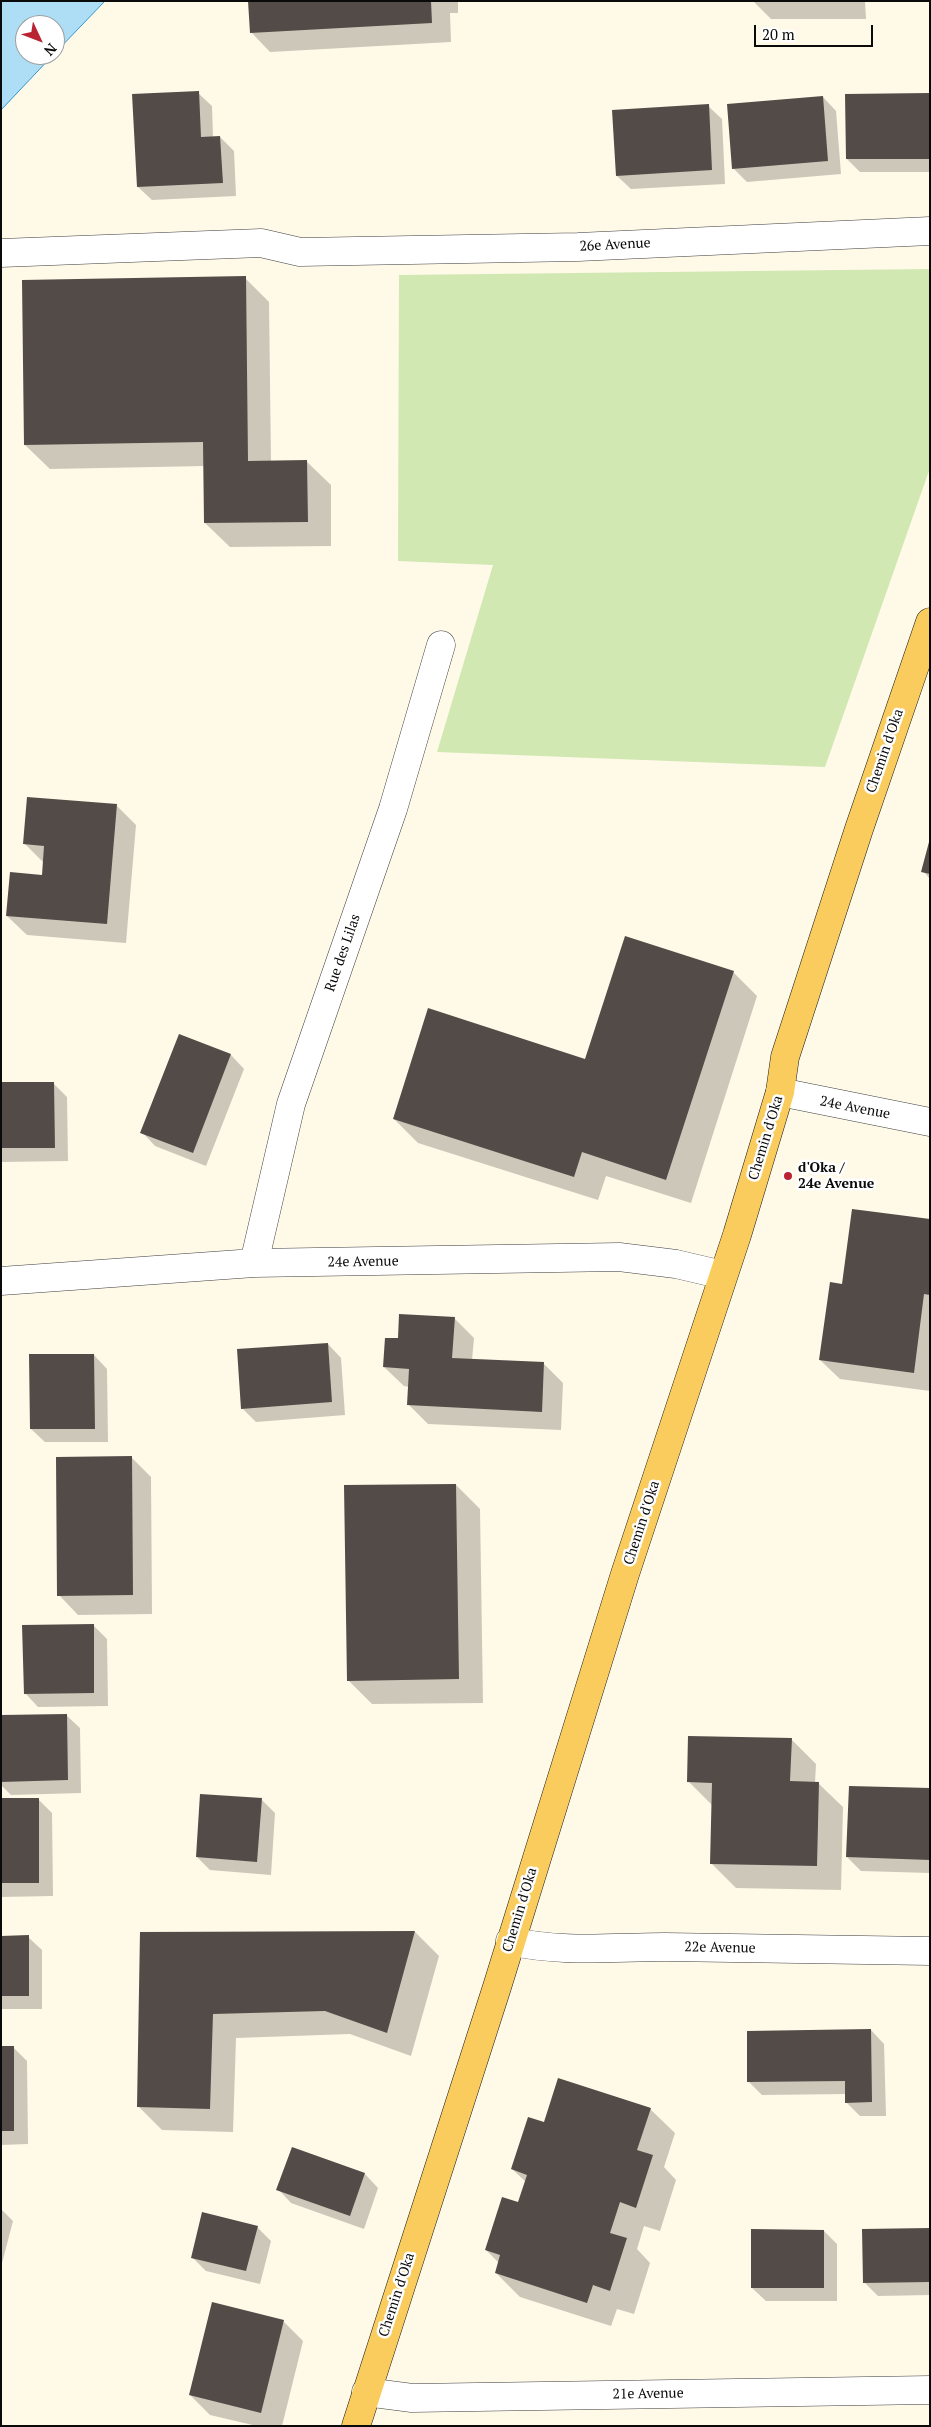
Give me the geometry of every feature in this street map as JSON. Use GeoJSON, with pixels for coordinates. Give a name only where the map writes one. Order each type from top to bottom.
{"type":"FeatureCollection","features":[{"type":"Feature","properties":{"kind":"main road","name":"Chemin d'Oka"},"geometry":{"type":"LineString","coordinates":[[356,2426],[626,1574],[723,1275],[780,1092],[785,1058],[862,820],[930,622]]}},
{"type":"Feature","properties":{"kind":"street","name":"26e Avenue"},"geometry":{"type":"LineString","coordinates":[[1,253],[261,243],[300,252],[578,247],[930,230]]}},
{"type":"Feature","properties":{"kind":"street","name":"Rue des Lilas"},"geometry":{"type":"LineString","coordinates":[[254,1264],[291,1104],[393,809],[441,645]]}},
{"type":"Feature","properties":{"kind":"street","name":"24e Avenue"},"geometry":{"type":"LineString","coordinates":[[780,1092],[930,1122]]}},
{"type":"Feature","properties":{"kind":"street","name":"24e Avenue"},"geometry":{"type":"LineString","coordinates":[[1,1281],[254,1264],[619,1257],[676,1264],[723,1275]]}},
{"type":"Feature","properties":{"kind":"street","name":"22e Avenue"},"geometry":{"type":"LineString","coordinates":[[510,1941],[532,1946],[570,1948],[666,1947],[930,1952]]}},
{"type":"Feature","properties":{"kind":"street","name":"21e Avenue"},"geometry":{"type":"LineString","coordinates":[[366,2392],[412,2398],[930,2390]]}},
{"type":"Feature","properties":{"kind":"green space"},"geometry":{"type":"Polygon","coordinates":[[[930,269],[930,468],[825,767],[437,752],[493,565],[398,561],[399,275],[930,269]]]}},
{"type":"Feature","properties":{"kind":"water"},"geometry":{"type":"Polygon","coordinates":[[[1,1],[105,1],[65,43],[65,15],[15,15],[15,65],[44,65],[1,110],[1,1]]]}},
{"type":"Feature","properties":{"kind":"building"},"geometry":{"type":"Polygon","coordinates":[[[248,1],[431,1],[432,23],[250,33],[248,1]]]}},
{"type":"Feature","properties":{"kind":"building"},"geometry":{"type":"Polygon","coordinates":[[[199,91],[201,137],[220,136],[223,183],[137,187],[132,94],[199,91]]]}},
{"type":"Feature","properties":{"kind":"building"},"geometry":{"type":"Polygon","coordinates":[[[930,93],[930,159],[846,159],[845,94],[930,93]]]}},
{"type":"Feature","properties":{"kind":"building"},"geometry":{"type":"Polygon","coordinates":[[[823,96],[828,161],[732,169],[727,104],[823,96]]]}},
{"type":"Feature","properties":{"kind":"building"},"geometry":{"type":"Polygon","coordinates":[[[709,104],[712,170],[616,176],[612,110],[709,104]]]}},
{"type":"Feature","properties":{"kind":"building"},"geometry":{"type":"Polygon","coordinates":[[[246,276],[248,461],[307,460],[308,522],[204,523],[203,442],[24,445],[22,280],[246,276]]]}},
{"type":"Feature","properties":{"kind":"building"},"geometry":{"type":"Polygon","coordinates":[[[27,797],[117,804],[107,924],[6,916],[10,872],[42,875],[44,846],[23,844],[27,797]]]}},
{"type":"Feature","properties":{"kind":"building"},"geometry":{"type":"Polygon","coordinates":[[[930,843],[930,874],[921,872],[930,843]]]}},
{"type":"Feature","properties":{"kind":"building"},"geometry":{"type":"Polygon","coordinates":[[[625,936],[734,971],[666,1180],[582,1152],[574,1177],[393,1119],[428,1008],[585,1059],[625,936]]]}},
{"type":"Feature","properties":{"kind":"building"},"geometry":{"type":"Polygon","coordinates":[[[179,1034],[231,1054],[193,1153],[140,1133],[179,1034]]]}},
{"type":"Feature","properties":{"kind":"building"},"geometry":{"type":"Polygon","coordinates":[[[1,1082],[54,1082],[55,1148],[1,1148],[1,1082]]]}},
{"type":"Feature","properties":{"kind":"building"},"geometry":{"type":"Polygon","coordinates":[[[852,1209],[930,1219],[930,1295],[924,1294],[914,1373],[819,1360],[830,1282],[842,1284],[852,1209]]]}},
{"type":"Feature","properties":{"kind":"building"},"geometry":{"type":"Polygon","coordinates":[[[399,1314],[455,1317],[452,1358],[544,1362],[542,1412],[407,1405],[409,1369],[383,1367],[385,1338],[398,1338],[399,1314]]]}},
{"type":"Feature","properties":{"kind":"building"},"geometry":{"type":"Polygon","coordinates":[[[328,1343],[332,1402],[241,1409],[237,1349],[328,1343]]]}},
{"type":"Feature","properties":{"kind":"building"},"geometry":{"type":"Polygon","coordinates":[[[29,1354],[94,1354],[95,1429],[30,1429],[29,1354]]]}},
{"type":"Feature","properties":{"kind":"building"},"geometry":{"type":"Polygon","coordinates":[[[132,1456],[133,1595],[57,1596],[56,1457],[132,1456]]]}},
{"type":"Feature","properties":{"kind":"building"},"geometry":{"type":"Polygon","coordinates":[[[456,1484],[459,1679],[347,1681],[344,1485],[456,1484]]]}},
{"type":"Feature","properties":{"kind":"building"},"geometry":{"type":"Polygon","coordinates":[[[94,1624],[94,1693],[24,1694],[22,1625],[94,1624]]]}},
{"type":"Feature","properties":{"kind":"building"},"geometry":{"type":"Polygon","coordinates":[[[67,1714],[68,1780],[1,1782],[1,1715],[67,1714]]]}},
{"type":"Feature","properties":{"kind":"building"},"geometry":{"type":"Polygon","coordinates":[[[688,1736],[792,1738],[790,1781],[819,1782],[817,1866],[710,1864],[712,1783],[687,1782],[688,1736]]]}},
{"type":"Feature","properties":{"kind":"building"},"geometry":{"type":"Polygon","coordinates":[[[849,1786],[930,1788],[930,1860],[846,1857],[849,1786]]]}},
{"type":"Feature","properties":{"kind":"building"},"geometry":{"type":"Polygon","coordinates":[[[200,1794],[262,1798],[257,1862],[196,1857],[200,1794]]]}},
{"type":"Feature","properties":{"kind":"building"},"geometry":{"type":"Polygon","coordinates":[[[1,1798],[39,1798],[39,1883],[1,1883],[1,1798]]]}},
{"type":"Feature","properties":{"kind":"building"},"geometry":{"type":"Polygon","coordinates":[[[415,1931],[387,2033],[325,2011],[213,2014],[210,2109],[137,2107],[140,1932],[415,1931]]]}},
{"type":"Feature","properties":{"kind":"building"},"geometry":{"type":"Polygon","coordinates":[[[29,1935],[29,1996],[1,1996],[1,1936],[29,1935]]]}},
{"type":"Feature","properties":{"kind":"building"},"geometry":{"type":"Polygon","coordinates":[[[871,2029],[872,2102],[845,2103],[845,2081],[747,2082],[747,2031],[871,2029]]]}},
{"type":"Feature","properties":{"kind":"building"},"geometry":{"type":"Polygon","coordinates":[[[1,2046],[14,2046],[14,2131],[1,2131],[1,2046]]]}},
{"type":"Feature","properties":{"kind":"building"},"geometry":{"type":"Polygon","coordinates":[[[558,2078],[651,2108],[637,2150],[653,2155],[636,2208],[620,2202],[610,2233],[627,2238],[610,2291],[593,2285],[587,2303],[495,2273],[500,2255],[485,2250],[502,2197],[518,2202],[527,2175],[511,2169],[528,2117],[544,2122],[558,2078]]]}},
{"type":"Feature","properties":{"kind":"building"},"geometry":{"type":"Polygon","coordinates":[[[292,2147],[365,2173],[350,2216],[276,2190],[292,2147]]]}},
{"type":"Feature","properties":{"kind":"building"},"geometry":{"type":"Polygon","coordinates":[[[202,2212],[258,2226],[246,2271],[191,2258],[202,2212]]]}},
{"type":"Feature","properties":{"kind":"building"},"geometry":{"type":"Polygon","coordinates":[[[930,2228],[930,2282],[863,2283],[862,2229],[930,2228]]]}},
{"type":"Feature","properties":{"kind":"building"},"geometry":{"type":"Polygon","coordinates":[[[751,2229],[824,2230],[824,2288],[751,2288],[751,2229]]]}},
{"type":"Feature","properties":{"kind":"building"},"geometry":{"type":"Polygon","coordinates":[[[212,2302],[284,2320],[261,2413],[189,2395],[212,2302]]]}},
{"type":"Feature","properties":{"kind":"place","name":"d'Oka / 24e Avenue"},"geometry":{"type":"Point","coordinates":[788,1176]}}]}
